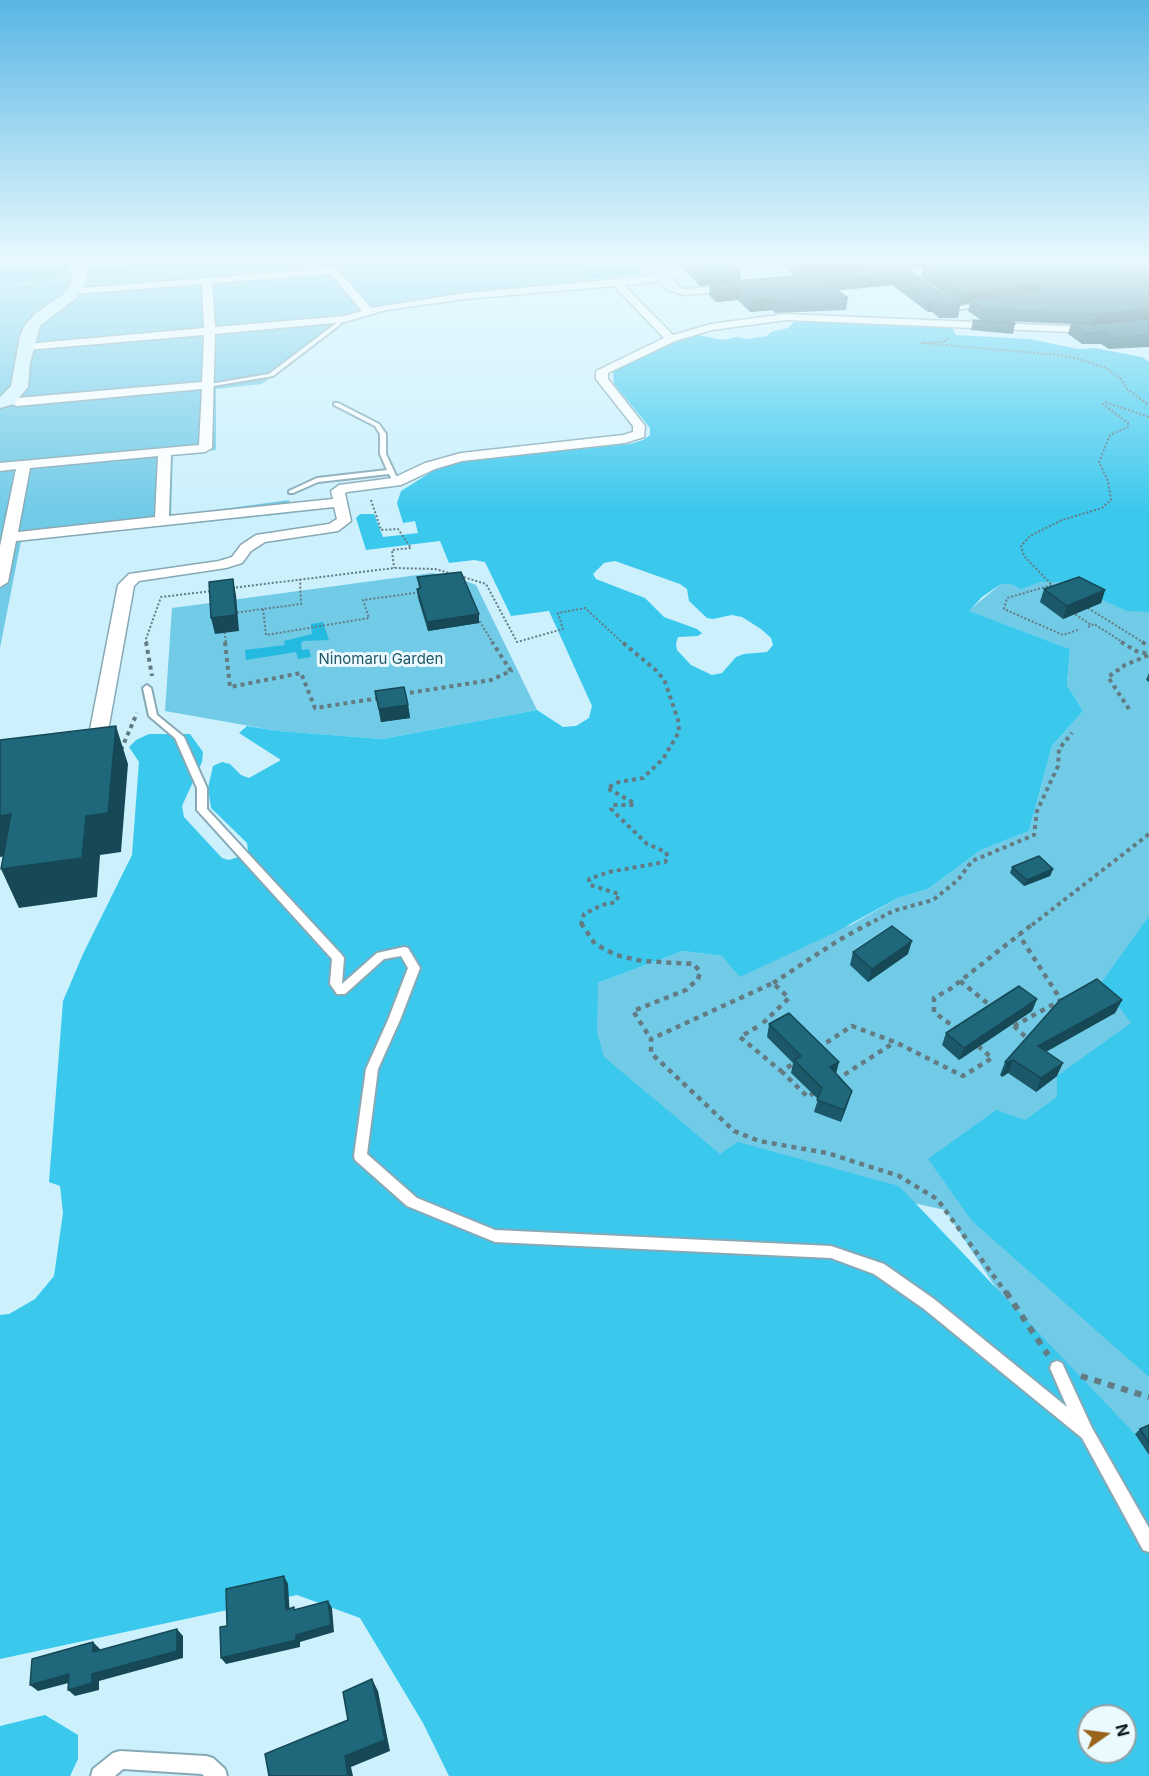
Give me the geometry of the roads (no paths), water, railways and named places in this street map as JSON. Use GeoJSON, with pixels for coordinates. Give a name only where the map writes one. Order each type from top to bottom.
{"type":"FeatureCollection","features":[{"type":"Feature","properties":{"kind":"street"},"geometry":{"type":"LineString","coordinates":[[3,396],[20,387],[27,346]]}},
{"type":"Feature","properties":{"kind":"street"},"geometry":{"type":"LineString","coordinates":[[24,355],[95,346]]}},
{"type":"Feature","properties":{"kind":"street"},"geometry":{"type":"LineString","coordinates":[[0,467],[205,448],[209,346]]}},
{"type":"Feature","properties":{"kind":"street"},"geometry":{"type":"LineString","coordinates":[[63,755],[84,752],[97,742],[126,585],[134,577],[221,565],[237,560],[246,548],[261,538],[333,528],[344,521],[338,491],[344,488],[394,477],[460,457],[625,439],[639,434],[639,426],[602,379],[602,370],[656,346]]}},
{"type":"Feature","properties":{"kind":"street"},"geometry":{"type":"LineString","coordinates":[[3,396],[17,402],[207,385]]}},
{"type":"Feature","properties":{"kind":"street"},"geometry":{"type":"LineString","coordinates":[[162,520],[165,451]]}},
{"type":"Feature","properties":{"kind":"street"},"geometry":{"type":"LineString","coordinates":[[0,582],[24,465]]}},
{"type":"Feature","properties":{"kind":"street"},"geometry":{"type":"LineString","coordinates":[[9,537],[340,502]]}},
{"type":"Feature","properties":{"kind":"lane"},"geometry":{"type":"LineString","coordinates":[[207,385],[271,375],[309,346]]}},
{"type":"Feature","properties":{"kind":"lane"},"geometry":{"type":"LineString","coordinates":[[291,492],[317,480],[394,477],[381,447],[383,434],[377,425],[336,404]]}},
{"type":"Feature","properties":{"kind":"lane"},"geometry":{"type":"LineString","coordinates":[[147,688],[153,716],[179,738],[202,788],[202,810],[338,958],[336,984],[341,991],[381,956],[404,951],[414,968],[372,1069],[360,1156],[412,1202],[495,1236],[831,1252],[879,1269],[920,1298],[1087,1433]]}},
{"type":"Feature","properties":{"kind":"lane"},"geometry":{"type":"LineString","coordinates":[[1057,1368],[1087,1433],[1149,1544]]}},
{"type":"Feature","properties":{"kind":"lane"},"geometry":{"type":"LineString","coordinates":[[100,1776],[120,1760],[206,1765],[218,1776]]}},
{"type":"Feature","properties":{"kind":"park label","name":"Ninomaru Garden"},"geometry":{"type":"Point","coordinates":[381,659]}}]}
